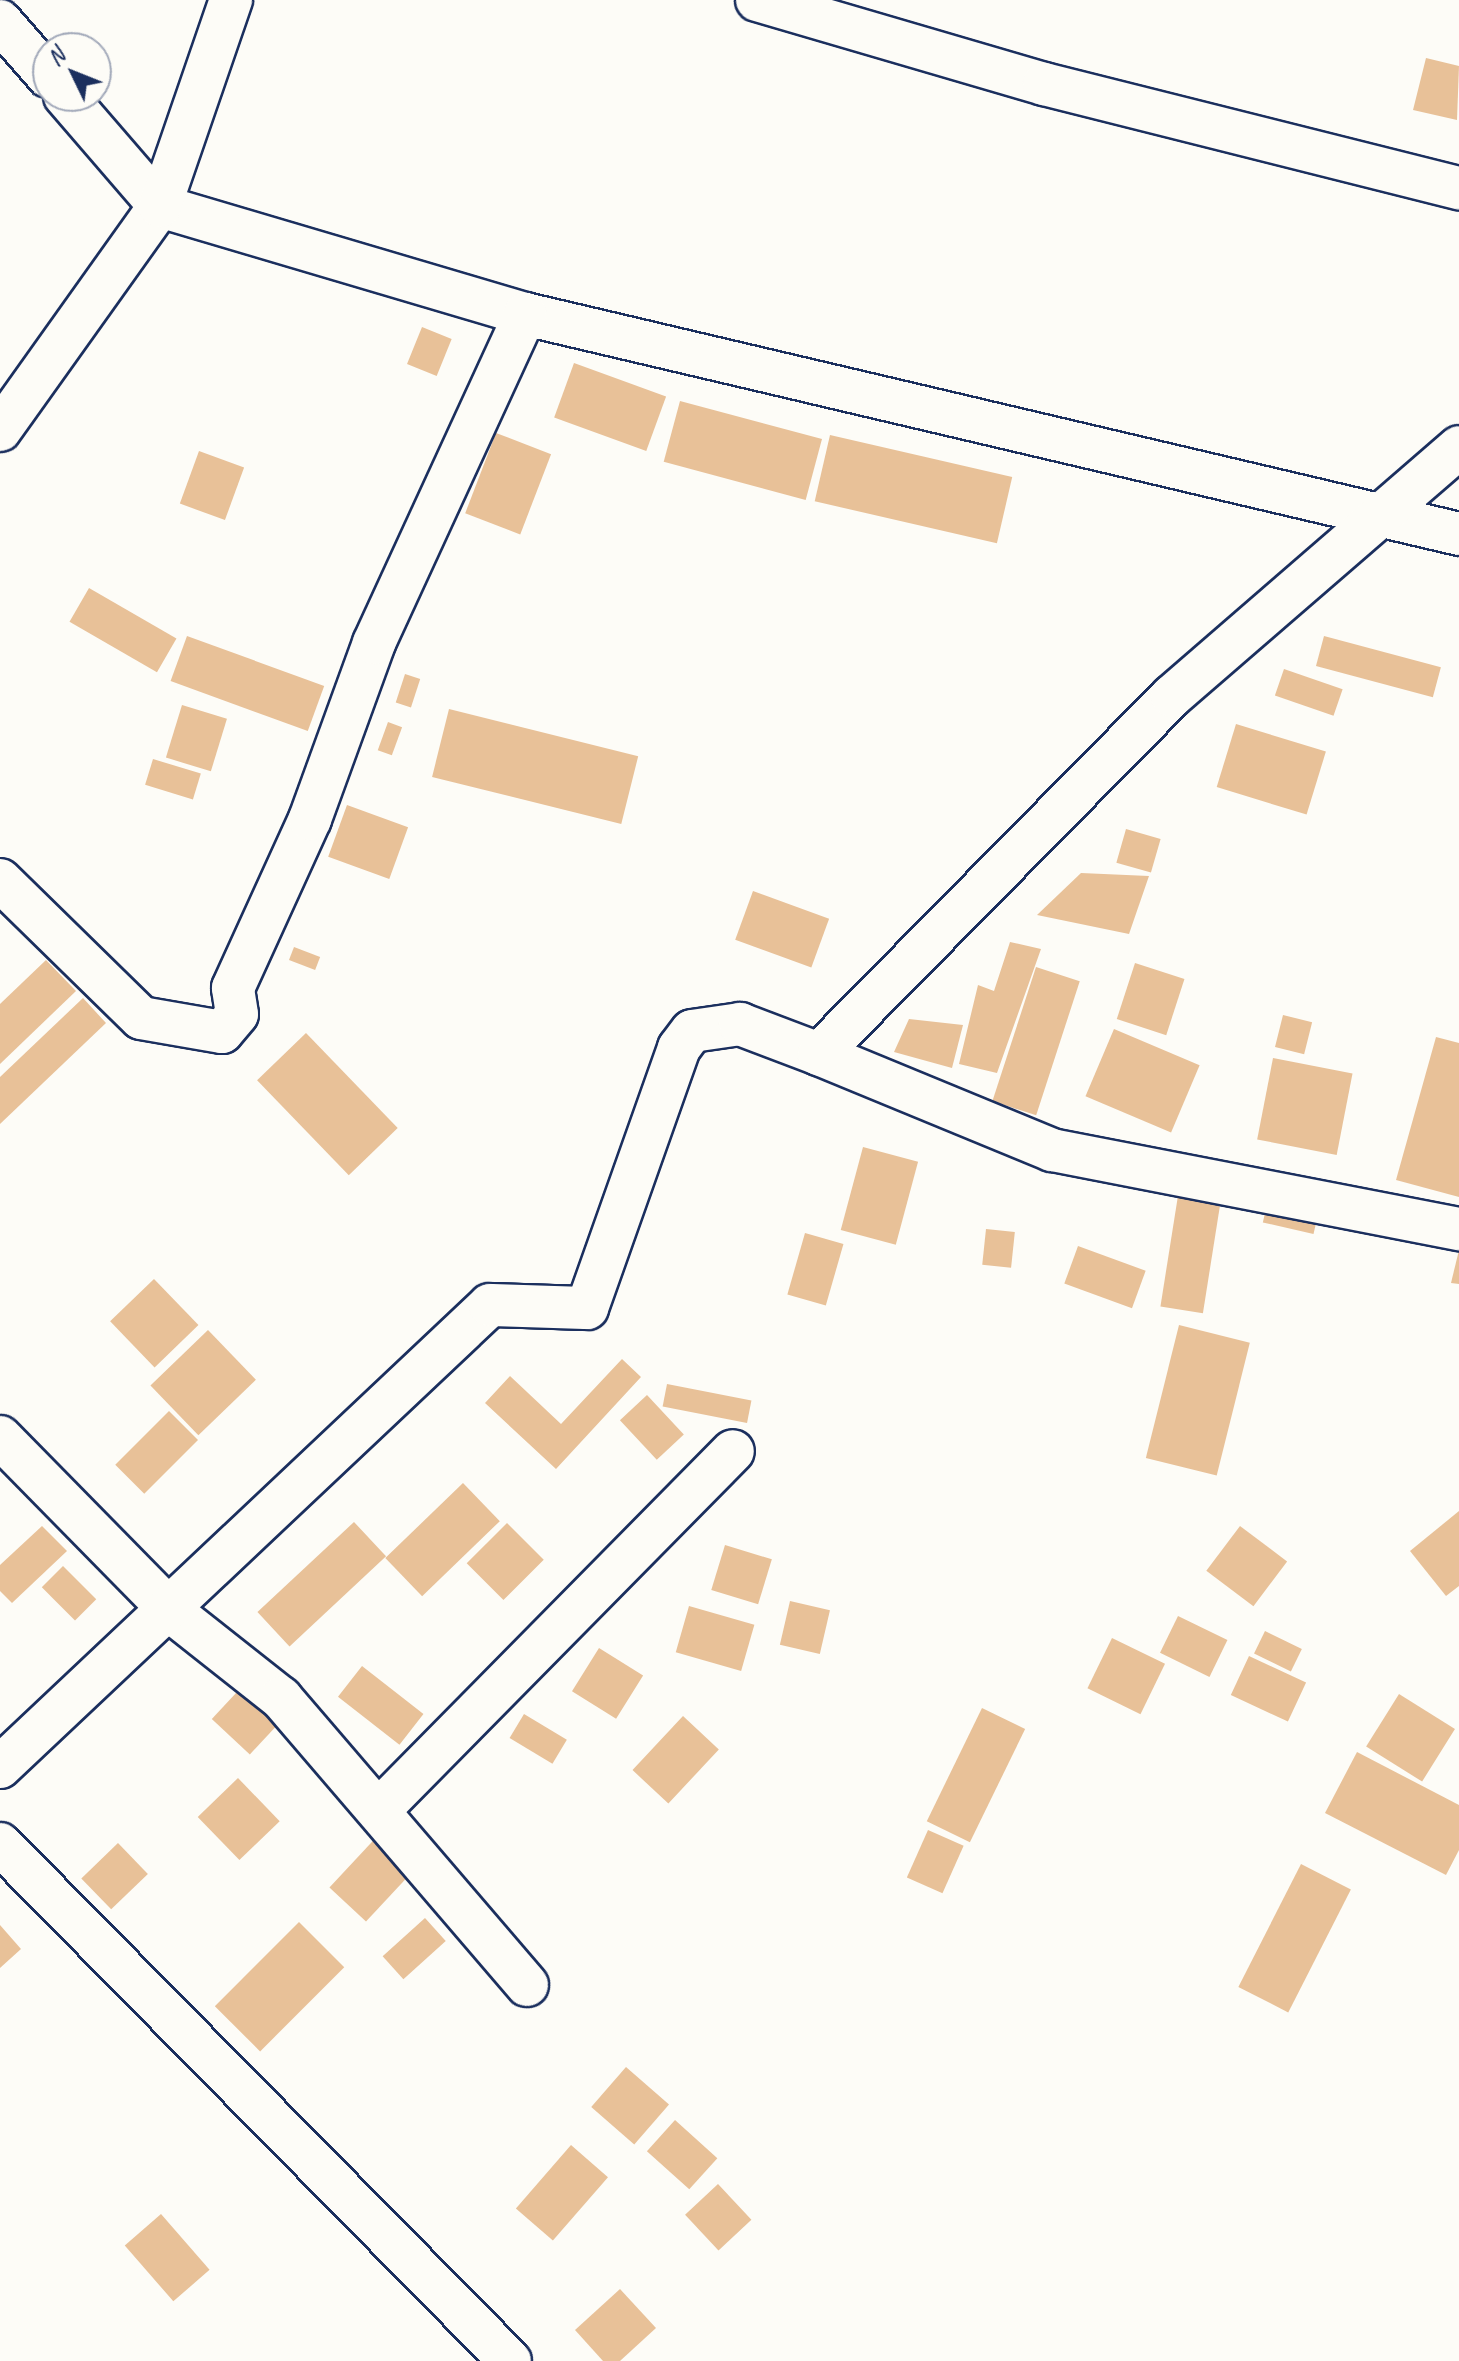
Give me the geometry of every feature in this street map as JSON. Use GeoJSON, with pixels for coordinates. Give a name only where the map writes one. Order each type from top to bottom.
{"type":"FeatureCollection","features":[{"type":"Feature","properties":{"kind":"street"},"geometry":{"type":"LineString","coordinates":[[0,430],[160,206],[231,0]]}},
{"type":"Feature","properties":{"kind":"street"},"geometry":{"type":"LineString","coordinates":[[769,2],[1044,84],[1459,188]]}},
{"type":"Feature","properties":{"kind":"street"},"geometry":{"type":"LineString","coordinates":[[0,21],[32,58]]}},
{"type":"Feature","properties":{"kind":"street"},"geometry":{"type":"LineString","coordinates":[[79,112],[160,206],[525,314],[1459,534]]}},
{"type":"Feature","properties":{"kind":"street"},"geometry":{"type":"LineString","coordinates":[[0,880],[141,1018],[222,1032],[237,1014],[233,988],[310,819],[374,643],[525,314]]}},
{"type":"Feature","properties":{"kind":"street"},"geometry":{"type":"LineString","coordinates":[[819,1054],[1172,696],[1387,515],[1459,447]]}},
{"type":"Feature","properties":{"kind":"street"},"geometry":{"type":"LineString","coordinates":[[0,1767],[172,1612],[490,1305],[587,1308],[679,1048],[692,1031],[740,1024],[1052,1150],[1459,1229]]}},
{"type":"Feature","properties":{"kind":"street"},"geometry":{"type":"LineString","coordinates":[[0,1437],[172,1612],[281,1698],[381,1808],[527,1985]]}},
{"type":"Feature","properties":{"kind":"street"},"geometry":{"type":"LineString","coordinates":[[381,1808],[733,1451]]}},
{"type":"Feature","properties":{"kind":"street"},"geometry":{"type":"LineString","coordinates":[[0,1844],[510,2361]]}},
{"type":"Feature","properties":{"kind":"building"},"geometry":{"type":"Polygon","coordinates":[[[1426,58],[1459,66],[1457,120],[1413,110],[1426,58]]]}},
{"type":"Feature","properties":{"kind":"building"},"geometry":{"type":"Polygon","coordinates":[[[422,327],[452,339],[437,376],[407,364],[422,327]]]}},
{"type":"Feature","properties":{"kind":"building"},"geometry":{"type":"Polygon","coordinates":[[[574,363],[666,397],[646,451],[554,418],[574,363]]]}},
{"type":"Feature","properties":{"kind":"building"},"geometry":{"type":"Polygon","coordinates":[[[680,401],[822,439],[806,500],[664,462],[680,401]]]}},
{"type":"Feature","properties":{"kind":"building"},"geometry":{"type":"Polygon","coordinates":[[[496,433],[551,454],[520,534],[465,513],[496,433]]]}},
{"type":"Feature","properties":{"kind":"building"},"geometry":{"type":"Polygon","coordinates":[[[830,435],[1012,477],[997,543],[815,501],[830,435]]]}},
{"type":"Feature","properties":{"kind":"building"},"geometry":{"type":"Polygon","coordinates":[[[199,451],[244,467],[225,520],[180,504],[199,451]]]}},
{"type":"Feature","properties":{"kind":"building"},"geometry":{"type":"Polygon","coordinates":[[[89,588],[176,638],[157,672],[70,622],[89,588]]]}},
{"type":"Feature","properties":{"kind":"building"},"geometry":{"type":"Polygon","coordinates":[[[187,636],[324,686],[308,731],[171,681],[187,636]]]}},
{"type":"Feature","properties":{"kind":"building"},"geometry":{"type":"Polygon","coordinates":[[[1324,636],[1441,667],[1433,697],[1316,666],[1324,636]]]}},
{"type":"Feature","properties":{"kind":"building"},"geometry":{"type":"Polygon","coordinates":[[[1284,669],[1343,689],[1334,716],[1275,695],[1284,669]]]}},
{"type":"Feature","properties":{"kind":"building"},"geometry":{"type":"Polygon","coordinates":[[[405,674],[420,679],[411,707],[396,703],[405,674]]]}},
{"type":"Feature","properties":{"kind":"building"},"geometry":{"type":"Polygon","coordinates":[[[182,705],[227,719],[211,771],[166,758],[182,705]]]}},
{"type":"Feature","properties":{"kind":"building"},"geometry":{"type":"Polygon","coordinates":[[[449,709],[638,756],[621,824],[432,777],[449,709]]]}},
{"type":"Feature","properties":{"kind":"building"},"geometry":{"type":"Polygon","coordinates":[[[388,722],[402,727],[392,755],[378,750],[388,722]]]}},
{"type":"Feature","properties":{"kind":"building"},"geometry":{"type":"Polygon","coordinates":[[[1236,724],[1326,751],[1307,815],[1217,787],[1236,724]]]}},
{"type":"Feature","properties":{"kind":"building"},"geometry":{"type":"Polygon","coordinates":[[[153,759],[201,774],[193,799],[145,785],[153,759]]]}},
{"type":"Feature","properties":{"kind":"building"},"geometry":{"type":"Polygon","coordinates":[[[347,805],[408,827],[389,879],[328,857],[347,805]]]}},
{"type":"Feature","properties":{"kind":"building"},"geometry":{"type":"Polygon","coordinates":[[[1126,829],[1161,839],[1151,873],[1116,863],[1126,829]]]}},
{"type":"Feature","properties":{"kind":"building"},"geometry":{"type":"Polygon","coordinates":[[[1081,873],[1149,876],[1129,934],[1037,915],[1081,873]]]}},
{"type":"Feature","properties":{"kind":"building"},"geometry":{"type":"Polygon","coordinates":[[[753,891],[829,919],[811,968],[735,940],[753,891]]]}},
{"type":"Feature","properties":{"kind":"building"},"geometry":{"type":"Polygon","coordinates":[[[1010,942],[1041,949],[997,1073],[959,1064],[978,985],[994,991],[1010,942]]]}},
{"type":"Feature","properties":{"kind":"building"},"geometry":{"type":"Polygon","coordinates":[[[294,947],[320,957],[315,970],[289,960],[294,947]]]}},
{"type":"Feature","properties":{"kind":"building"},"geometry":{"type":"Polygon","coordinates":[[[46,960],[76,991],[0,1064],[0,1004],[46,960]]]}},
{"type":"Feature","properties":{"kind":"building"},"geometry":{"type":"Polygon","coordinates":[[[1135,963],[1184,979],[1166,1035],[1117,1019],[1135,963]]]}},
{"type":"Feature","properties":{"kind":"building"},"geometry":{"type":"Polygon","coordinates":[[[1036,967],[1080,981],[1036,1115],[992,1101],[1036,967]]]}},
{"type":"Feature","properties":{"kind":"building"},"geometry":{"type":"Polygon","coordinates":[[[83,998],[106,1023],[0,1124],[0,1077],[83,998]]]}},
{"type":"Feature","properties":{"kind":"building"},"geometry":{"type":"Polygon","coordinates":[[[1283,1015],[1312,1022],[1304,1054],[1275,1047],[1283,1015]]]}},
{"type":"Feature","properties":{"kind":"building"},"geometry":{"type":"Polygon","coordinates":[[[909,1019],[963,1025],[952,1068],[894,1052],[909,1019]]]}},
{"type":"Feature","properties":{"kind":"building"},"geometry":{"type":"Polygon","coordinates":[[[1114,1029],[1200,1065],[1171,1133],[1085,1096],[1114,1029]]]}},
{"type":"Feature","properties":{"kind":"building"},"geometry":{"type":"Polygon","coordinates":[[[306,1033],[398,1128],[349,1175],[257,1080],[306,1033]]]}},
{"type":"Feature","properties":{"kind":"building"},"geometry":{"type":"Polygon","coordinates":[[[1436,1037],[1459,1043],[1459,1197],[1396,1180],[1436,1037]]]}},
{"type":"Feature","properties":{"kind":"building"},"geometry":{"type":"Polygon","coordinates":[[[1273,1058],[1353,1073],[1337,1155],[1257,1139],[1273,1058]]]}},
{"type":"Feature","properties":{"kind":"building"},"geometry":{"type":"Polygon","coordinates":[[[863,1147],[918,1162],[896,1245],[841,1230],[863,1147]]]}},
{"type":"Feature","properties":{"kind":"building"},"geometry":{"type":"Polygon","coordinates":[[[1180,1183],[1222,1190],[1203,1313],[1160,1306],[1180,1183]]]}},
{"type":"Feature","properties":{"kind":"building"},"geometry":{"type":"Polygon","coordinates":[[[1268,1200],[1319,1212],[1313,1234],[1263,1222],[1268,1200]]]}},
{"type":"Feature","properties":{"kind":"building"},"geometry":{"type":"Polygon","coordinates":[[[986,1229],[1015,1232],[1011,1268],[982,1265],[986,1229]]]}},
{"type":"Feature","properties":{"kind":"building"},"geometry":{"type":"Polygon","coordinates":[[[805,1233],[843,1244],[826,1306],[787,1295],[805,1233]]]}},
{"type":"Feature","properties":{"kind":"building"},"geometry":{"type":"Polygon","coordinates":[[[1078,1246],[1146,1271],[1132,1308],[1064,1284],[1078,1246]]]}},
{"type":"Feature","properties":{"kind":"building"},"geometry":{"type":"Polygon","coordinates":[[[1459,1250],[1459,1284],[1451,1283],[1459,1250]]]}},
{"type":"Feature","properties":{"kind":"building"},"geometry":{"type":"Polygon","coordinates":[[[154,1279],[198,1325],[155,1367],[110,1321],[154,1279]]]}},
{"type":"Feature","properties":{"kind":"building"},"geometry":{"type":"Polygon","coordinates":[[[1179,1325],[1250,1343],[1217,1476],[1146,1458],[1179,1325]]]}},
{"type":"Feature","properties":{"kind":"building"},"geometry":{"type":"Polygon","coordinates":[[[208,1330],[256,1380],[198,1435],[150,1386],[208,1330]]]}},
{"type":"Feature","properties":{"kind":"building"},"geometry":{"type":"Polygon","coordinates":[[[622,1359],[641,1377],[556,1469],[485,1403],[510,1376],[561,1424],[622,1359]]]}},
{"type":"Feature","properties":{"kind":"building"},"geometry":{"type":"Polygon","coordinates":[[[667,1384],[751,1400],[747,1423],[663,1407],[667,1384]]]}},
{"type":"Feature","properties":{"kind":"building"},"geometry":{"type":"Polygon","coordinates":[[[647,1395],[684,1434],[657,1460],[620,1420],[647,1395]]]}},
{"type":"Feature","properties":{"kind":"building"},"geometry":{"type":"Polygon","coordinates":[[[169,1411],[198,1440],[144,1494],[115,1465],[169,1411]]]}},
{"type":"Feature","properties":{"kind":"building"},"geometry":{"type":"Polygon","coordinates":[[[463,1483],[500,1521],[422,1596],[385,1558],[463,1483]]]}},
{"type":"Feature","properties":{"kind":"building"},"geometry":{"type":"Polygon","coordinates":[[[1459,1511],[1459,1586],[1446,1596],[1410,1551],[1459,1511]]]}},
{"type":"Feature","properties":{"kind":"building"},"geometry":{"type":"Polygon","coordinates":[[[354,1522],[386,1556],[290,1646],[257,1612],[354,1522]]]}},
{"type":"Feature","properties":{"kind":"building"},"geometry":{"type":"Polygon","coordinates":[[[507,1523],[544,1560],[503,1600],[467,1563],[507,1523]]]}},
{"type":"Feature","properties":{"kind":"building"},"geometry":{"type":"Polygon","coordinates":[[[42,1526],[67,1551],[12,1603],[0,1591],[0,1565],[42,1526]]]}},
{"type":"Feature","properties":{"kind":"building"},"geometry":{"type":"Polygon","coordinates":[[[1240,1526],[1287,1562],[1253,1606],[1206,1571],[1240,1526]]]}},
{"type":"Feature","properties":{"kind":"building"},"geometry":{"type":"Polygon","coordinates":[[[725,1545],[772,1559],[758,1604],[711,1590],[725,1545]]]}},
{"type":"Feature","properties":{"kind":"building"},"geometry":{"type":"Polygon","coordinates":[[[63,1566],[96,1599],[75,1620],[42,1587],[63,1566]]]}},
{"type":"Feature","properties":{"kind":"building"},"geometry":{"type":"Polygon","coordinates":[[[790,1601],[830,1610],[820,1654],[780,1645],[790,1601]]]}},
{"type":"Feature","properties":{"kind":"building"},"geometry":{"type":"Polygon","coordinates":[[[689,1606],[754,1625],[741,1671],[676,1652],[689,1606]]]}},
{"type":"Feature","properties":{"kind":"building"},"geometry":{"type":"Polygon","coordinates":[[[1178,1616],[1227,1640],[1209,1677],[1160,1653],[1178,1616]]]}},
{"type":"Feature","properties":{"kind":"building"},"geometry":{"type":"Polygon","coordinates":[[[1265,1631],[1302,1649],[1291,1671],[1254,1653],[1265,1631]]]}},
{"type":"Feature","properties":{"kind":"building"},"geometry":{"type":"Polygon","coordinates":[[[1112,1638],[1165,1664],[1140,1714],[1087,1688],[1112,1638]]]}},
{"type":"Feature","properties":{"kind":"building"},"geometry":{"type":"Polygon","coordinates":[[[599,1648],[643,1676],[616,1719],[572,1691],[599,1648]]]}},
{"type":"Feature","properties":{"kind":"building"},"geometry":{"type":"Polygon","coordinates":[[[1249,1656],[1306,1683],[1288,1722],[1231,1695],[1249,1656]]]}},
{"type":"Feature","properties":{"kind":"building"},"geometry":{"type":"Polygon","coordinates":[[[362,1666],[423,1714],[399,1745],[338,1697],[362,1666]]]}},
{"type":"Feature","properties":{"kind":"building"},"geometry":{"type":"Polygon","coordinates":[[[250,1678],[288,1713],[250,1754],[212,1719],[250,1678]]]}},
{"type":"Feature","properties":{"kind":"building"},"geometry":{"type":"Polygon","coordinates":[[[1399,1694],[1455,1729],[1422,1782],[1366,1747],[1399,1694]]]}},
{"type":"Feature","properties":{"kind":"building"},"geometry":{"type":"Polygon","coordinates":[[[982,1708],[1025,1729],[970,1842],[927,1821],[982,1708]]]}},
{"type":"Feature","properties":{"kind":"building"},"geometry":{"type":"Polygon","coordinates":[[[524,1714],[567,1740],[552,1764],[510,1738],[524,1714]]]}},
{"type":"Feature","properties":{"kind":"building"},"geometry":{"type":"Polygon","coordinates":[[[683,1716],[719,1749],[668,1804],[633,1770],[683,1716]]]}},
{"type":"Feature","properties":{"kind":"building"},"geometry":{"type":"Polygon","coordinates":[[[1357,1752],[1459,1805],[1459,1850],[1446,1875],[1325,1813],[1357,1752]]]}},
{"type":"Feature","properties":{"kind":"building"},"geometry":{"type":"Polygon","coordinates":[[[238,1778],[280,1821],[239,1860],[198,1817],[238,1778]]]}},
{"type":"Feature","properties":{"kind":"building"},"geometry":{"type":"Polygon","coordinates":[[[384,1829],[421,1863],[366,1922],[329,1888],[384,1829]]]}},
{"type":"Feature","properties":{"kind":"building"},"geometry":{"type":"Polygon","coordinates":[[[928,1830],[964,1846],[942,1893],[907,1878],[928,1830]]]}},
{"type":"Feature","properties":{"kind":"building"},"geometry":{"type":"Polygon","coordinates":[[[118,1843],[148,1874],[111,1909],[81,1878],[118,1843]]]}},
{"type":"Feature","properties":{"kind":"building"},"geometry":{"type":"Polygon","coordinates":[[[1301,1864],[1351,1889],[1288,2012],[1238,1987],[1301,1864]]]}},
{"type":"Feature","properties":{"kind":"building"},"geometry":{"type":"Polygon","coordinates":[[[425,1918],[446,1941],[403,1979],[383,1956],[425,1918]]]}},
{"type":"Feature","properties":{"kind":"building"},"geometry":{"type":"Polygon","coordinates":[[[299,1922],[344,1967],[260,2051],[215,2006],[299,1922]]]}},
{"type":"Feature","properties":{"kind":"building"},"geometry":{"type":"Polygon","coordinates":[[[0,1925],[21,1949],[0,1968],[0,1925]]]}},
{"type":"Feature","properties":{"kind":"building"},"geometry":{"type":"Polygon","coordinates":[[[626,2067],[669,2104],[634,2144],[591,2107],[626,2067]]]}},
{"type":"Feature","properties":{"kind":"building"},"geometry":{"type":"Polygon","coordinates":[[[675,2120],[717,2158],[689,2189],[647,2151],[675,2120]]]}},
{"type":"Feature","properties":{"kind":"building"},"geometry":{"type":"Polygon","coordinates":[[[571,2145],[608,2177],[553,2241],[516,2208],[571,2145]]]}},
{"type":"Feature","properties":{"kind":"building"},"geometry":{"type":"Polygon","coordinates":[[[718,2184],[751,2220],[719,2251],[685,2215],[718,2184]]]}},
{"type":"Feature","properties":{"kind":"building"},"geometry":{"type":"Polygon","coordinates":[[[161,2214],[210,2270],[173,2301],[125,2245],[161,2214]]]}},
{"type":"Feature","properties":{"kind":"building"},"geometry":{"type":"Polygon","coordinates":[[[620,2289],[656,2328],[620,2361],[603,2361],[575,2330],[620,2289]]]}}]}
